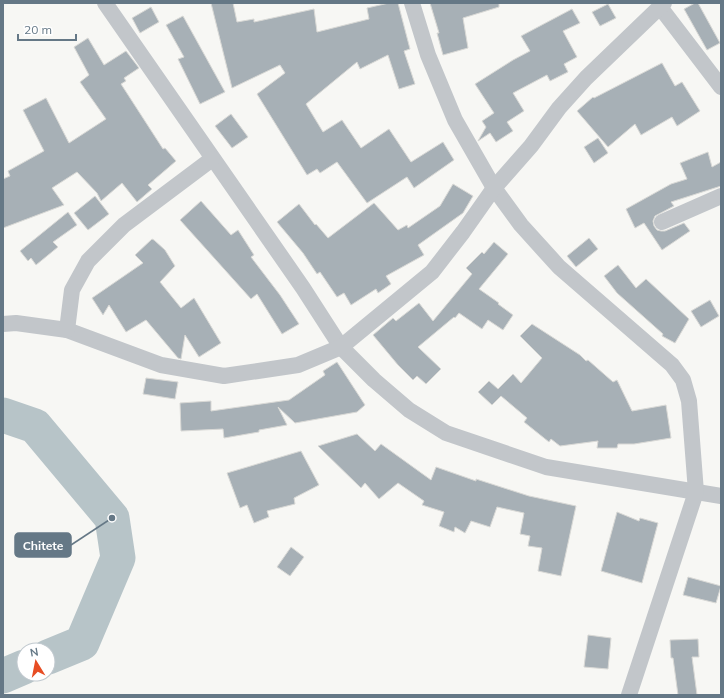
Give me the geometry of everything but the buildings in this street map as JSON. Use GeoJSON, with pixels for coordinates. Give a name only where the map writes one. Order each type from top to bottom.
{"type":"FeatureCollection","features":[{"type":"Feature","properties":{"kind":"street"},"geometry":{"type":"LineString","coordinates":[[105,3],[303,288],[341,347],[374,380],[409,410],[446,433],[546,467],[721,496]]}},
{"type":"Feature","properties":{"kind":"street"},"geometry":{"type":"LineString","coordinates":[[412,3],[428,55],[455,120],[494,188],[521,225],[559,267],[672,365],[683,380],[689,401],[696,492],[629,695]]}},
{"type":"Feature","properties":{"kind":"street"},"geometry":{"type":"LineString","coordinates":[[3,324],[16,323],[66,330],[161,365],[224,376],[298,365],[341,347],[432,272],[494,188],[531,146],[560,108],[586,78],[662,5],[721,87]]}},
{"type":"Feature","properties":{"kind":"street"},"geometry":{"type":"LineString","coordinates":[[66,330],[72,290],[88,261],[124,225],[212,159]]}},
{"type":"Feature","properties":{"kind":"street"},"geometry":{"type":"LineString","coordinates":[[662,222],[721,196]]}},
{"type":"Feature","properties":{"kind":"waterway"},"geometry":{"type":"LineString","coordinates":[[3,415],[35,426],[112,518],[118,558],[82,643],[56,654]]}},
{"type":"Feature","properties":{"kind":"waterway"},"geometry":{"type":"LineString","coordinates":[[3,676],[16,670]]}},
{"type":"Feature","properties":{"kind":"place","name":"Chitete"},"geometry":{"type":"Point","coordinates":[112,518]}}]}
